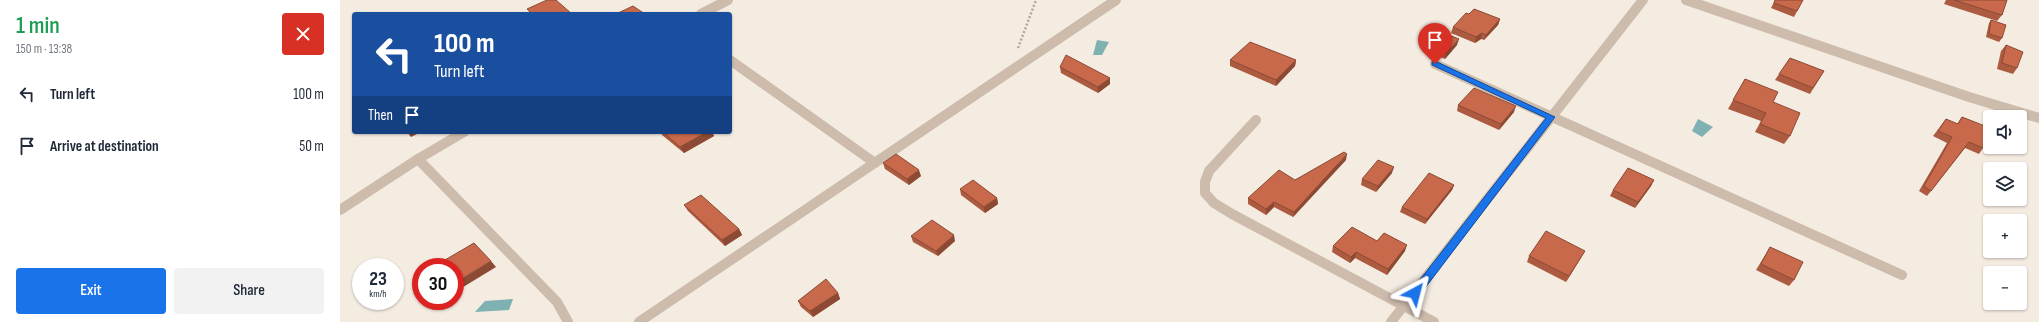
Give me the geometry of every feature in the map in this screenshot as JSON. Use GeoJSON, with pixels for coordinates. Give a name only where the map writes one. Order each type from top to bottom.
{"type":"FeatureCollection","features":[{"type":"Feature","properties":{"kind":"street"},"geometry":{"type":"LineString","coordinates":[[705,12],[728,0]]}},
{"type":"Feature","properties":{"kind":"street"},"geometry":{"type":"LineString","coordinates":[[639,322],[1116,0]]}},
{"type":"Feature","properties":{"kind":"street"},"geometry":{"type":"LineString","coordinates":[[1391,322],[1406,306],[1643,0]]}},
{"type":"Feature","properties":{"kind":"street"},"geometry":{"type":"LineString","coordinates":[[1686,0],[1969,97],[2039,118]]}},
{"type":"Feature","properties":{"kind":"street"},"geometry":{"type":"LineString","coordinates":[[732,61],[875,163]]}},
{"type":"Feature","properties":{"kind":"street"},"geometry":{"type":"LineString","coordinates":[[1435,64],[1902,275]]}},
{"type":"Feature","properties":{"kind":"street"},"geometry":{"type":"LineString","coordinates":[[1256,120],[1209,171],[1205,182],[1205,193],[1214,202],[1232,214],[1434,322]]}},
{"type":"Feature","properties":{"kind":"street"},"geometry":{"type":"LineString","coordinates":[[340,210],[418,159],[461,134]]}},
{"type":"Feature","properties":{"kind":"street"},"geometry":{"type":"LineString","coordinates":[[418,159],[557,302],[568,322]]}},
{"type":"Feature","properties":{"kind":"path"},"geometry":{"type":"LineString","coordinates":[[1012,71],[1022,33],[1036,0]]}},
{"type":"Feature","properties":{"kind":"water"},"geometry":{"type":"Polygon","coordinates":[[[1097,40],[1109,42],[1102,55],[1093,55],[1097,40]]]}},
{"type":"Feature","properties":{"kind":"water"},"geometry":{"type":"Polygon","coordinates":[[[1698,119],[1713,127],[1702,137],[1692,131],[1698,119]]]}},
{"type":"Feature","properties":{"kind":"water"},"geometry":{"type":"Polygon","coordinates":[[[513,299],[509,310],[475,312],[485,301],[513,299]]]}},
{"type":"Feature","properties":{"kind":"building"},"geometry":{"type":"Polygon","coordinates":[[[547,0],[556,0],[570,12],[530,12],[527,9],[547,0]]]}},
{"type":"Feature","properties":{"kind":"building"},"geometry":{"type":"Polygon","coordinates":[[[1775,0],[1803,0],[1797,11],[1774,3],[1775,0]]]}},
{"type":"Feature","properties":{"kind":"building"},"geometry":{"type":"Polygon","coordinates":[[[1954,0],[2007,0],[2002,15],[1954,0]]]}},
{"type":"Feature","properties":{"kind":"building"},"geometry":{"type":"Polygon","coordinates":[[[633,6],[642,12],[620,12],[633,6]]]}},
{"type":"Feature","properties":{"kind":"building"},"geometry":{"type":"Polygon","coordinates":[[[1474,9],[1500,19],[1486,35],[1482,33],[1476,37],[1453,27],[1466,13],[1469,14],[1474,9]]]}},
{"type":"Feature","properties":{"kind":"building"},"geometry":{"type":"Polygon","coordinates":[[[1991,20],[2006,25],[2002,38],[1989,34],[1991,20]]]}},
{"type":"Feature","properties":{"kind":"building"},"geometry":{"type":"Polygon","coordinates":[[[1441,32],[1459,39],[1446,53],[1428,45],[1441,32]]]}},
{"type":"Feature","properties":{"kind":"building"},"geometry":{"type":"Polygon","coordinates":[[[1250,42],[1296,60],[1276,80],[1230,60],[1250,42]]]}},
{"type":"Feature","properties":{"kind":"building"},"geometry":{"type":"Polygon","coordinates":[[[2006,45],[2023,52],[2017,68],[2002,63],[2006,45]]]}},
{"type":"Feature","properties":{"kind":"building"},"geometry":{"type":"Polygon","coordinates":[[[1066,55],[1110,78],[1098,87],[1060,67],[1066,55]]]}},
{"type":"Feature","properties":{"kind":"building"},"geometry":{"type":"Polygon","coordinates":[[[1790,58],[1824,71],[1813,88],[1779,74],[1790,58]]]}},
{"type":"Feature","properties":{"kind":"building"},"geometry":{"type":"Polygon","coordinates":[[[1745,79],[1778,92],[1773,102],[1800,113],[1790,136],[1760,124],[1766,113],[1733,100],[1745,79]]]}},
{"type":"Feature","properties":{"kind":"building"},"geometry":{"type":"Polygon","coordinates":[[[1474,88],[1516,106],[1501,124],[1458,105],[1474,88]]]}},
{"type":"Feature","properties":{"kind":"building"},"geometry":{"type":"Polygon","coordinates":[[[1962,117],[1983,125],[1983,148],[1969,142],[1931,191],[1924,186],[1952,137],[1938,131],[1946,119],[1958,124],[1962,117]]]}},
{"type":"Feature","properties":{"kind":"building"},"geometry":{"type":"Polygon","coordinates":[[[665,134],[703,134],[680,147],[665,134]]]}},
{"type":"Feature","properties":{"kind":"building"},"geometry":{"type":"Polygon","coordinates":[[[1344,152],[1347,154],[1294,212],[1274,202],[1266,209],[1248,198],[1279,170],[1295,180],[1344,152]]]}},
{"type":"Feature","properties":{"kind":"building"},"geometry":{"type":"Polygon","coordinates":[[[896,154],[919,170],[907,179],[883,163],[896,154]]]}},
{"type":"Feature","properties":{"kind":"building"},"geometry":{"type":"Polygon","coordinates":[[[1378,160],[1394,167],[1378,186],[1362,179],[1378,160]]]}},
{"type":"Feature","properties":{"kind":"building"},"geometry":{"type":"Polygon","coordinates":[[[1628,168],[1654,180],[1638,202],[1613,190],[1628,168]]]}},
{"type":"Feature","properties":{"kind":"building"},"geometry":{"type":"Polygon","coordinates":[[[1429,173],[1454,185],[1427,219],[1402,207],[1429,173]]]}},
{"type":"Feature","properties":{"kind":"building"},"geometry":{"type":"Polygon","coordinates":[[[973,180],[997,198],[984,207],[960,189],[973,180]]]}},
{"type":"Feature","properties":{"kind":"building"},"geometry":{"type":"Polygon","coordinates":[[[701,195],[739,229],[722,240],[684,205],[701,195]]]}},
{"type":"Feature","properties":{"kind":"building"},"geometry":{"type":"Polygon","coordinates":[[[932,220],[954,235],[936,251],[911,236],[932,220]]]}},
{"type":"Feature","properties":{"kind":"building"},"geometry":{"type":"Polygon","coordinates":[[[1352,227],[1377,241],[1384,233],[1407,245],[1388,269],[1356,252],[1351,257],[1333,246],[1352,227]]]}},
{"type":"Feature","properties":{"kind":"building"},"geometry":{"type":"Polygon","coordinates":[[[1546,231],[1585,251],[1569,276],[1529,256],[1546,231]]]}},
{"type":"Feature","properties":{"kind":"building"},"geometry":{"type":"Polygon","coordinates":[[[474,243],[491,261],[464,278],[464,258],[448,258],[474,243]]]}},
{"type":"Feature","properties":{"kind":"building"},"geometry":{"type":"Polygon","coordinates":[[[1770,247],[1803,262],[1794,280],[1761,264],[1770,247]]]}},
{"type":"Feature","properties":{"kind":"building"},"geometry":{"type":"Polygon","coordinates":[[[826,279],[838,293],[810,311],[798,301],[826,279]]]}},
{"type":"Feature","properties":{"kind":"route"},"geometry":{"type":"LineString","coordinates":[[1415,293],[1551,117],[1435,64]]}}]}
